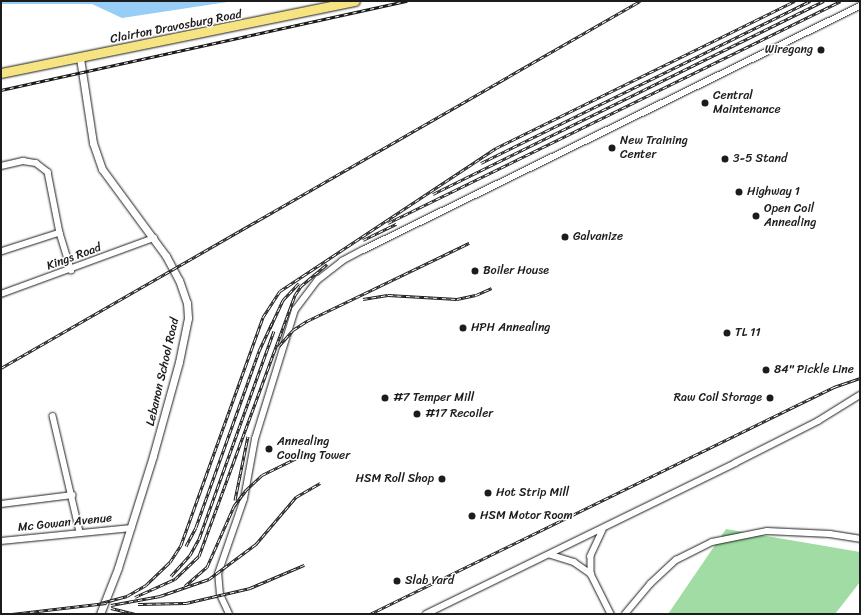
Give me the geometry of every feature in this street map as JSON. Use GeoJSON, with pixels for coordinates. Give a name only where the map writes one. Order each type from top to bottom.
{"type":"FeatureCollection","features":[{"type":"Feature","properties":{"kind":"main road","name":"Clairton Dravosburg Road"},"geometry":{"type":"LineString","coordinates":[[1,73],[355,1]]}},
{"type":"Feature","properties":{"kind":"street"},"geometry":{"type":"LineString","coordinates":[[229,614],[220,595],[218,574],[244,499],[255,439],[295,310],[318,280],[342,261],[363,250],[860,6]]}},
{"type":"Feature","properties":{"kind":"street","name":"Lebanon School Road"},"geometry":{"type":"LineString","coordinates":[[80,58],[93,144],[102,169],[154,238],[179,280],[188,318],[177,370],[131,528],[100,614]]}},
{"type":"Feature","properties":{"kind":"street"},"geometry":{"type":"LineString","coordinates":[[1,166],[23,161],[36,163],[48,172],[60,233],[72,270]]}},
{"type":"Feature","properties":{"kind":"street"},"geometry":{"type":"LineString","coordinates":[[1,252],[60,233]]}},
{"type":"Feature","properties":{"kind":"street","name":"Kings Road"},"geometry":{"type":"LineString","coordinates":[[1,294],[72,270],[154,238]]}},
{"type":"Feature","properties":{"kind":"street"},"geometry":{"type":"LineString","coordinates":[[426,614],[604,529],[818,421],[860,395]]}},
{"type":"Feature","properties":{"kind":"street"},"geometry":{"type":"LineString","coordinates":[[53,416],[80,532]]}},
{"type":"Feature","properties":{"kind":"street"},"geometry":{"type":"LineString","coordinates":[[1,504],[72,495]]}},
{"type":"Feature","properties":{"kind":"street","name":"Mc Gowan Avenue"},"geometry":{"type":"LineString","coordinates":[[1,541],[131,528]]}},
{"type":"Feature","properties":{"kind":"street"},"geometry":{"type":"LineString","coordinates":[[604,529],[591,556],[591,574],[611,614]]}},
{"type":"Feature","properties":{"kind":"street"},"geometry":{"type":"LineString","coordinates":[[625,614],[666,568],[693,550],[712,542],[767,531],[830,534],[860,539]]}},
{"type":"Feature","properties":{"kind":"street"},"geometry":{"type":"LineString","coordinates":[[551,555],[574,562],[591,574]]}},
{"type":"Feature","properties":{"kind":"green space"},"geometry":{"type":"Polygon","coordinates":[[[726,529],[860,552],[860,582],[835,614],[668,614],[726,529]]]}},
{"type":"Feature","properties":{"kind":"water"},"geometry":{"type":"Polygon","coordinates":[[[1,1],[234,1],[122,18],[92,4],[1,4],[1,1]]]}},
{"type":"Feature","properties":{"kind":"railway"},"geometry":{"type":"LineString","coordinates":[[1,90],[407,1]]}},
{"type":"Feature","properties":{"kind":"railway"},"geometry":{"type":"LineString","coordinates":[[1,368],[640,1]]}},
{"type":"Feature","properties":{"kind":"railway"},"geometry":{"type":"LineString","coordinates":[[101,603],[127,596],[146,585],[170,562],[181,545],[263,317],[280,291],[496,148],[795,1]]}},
{"type":"Feature","properties":{"kind":"railway"},"geometry":{"type":"LineString","coordinates":[[481,163],[810,1]]}},
{"type":"Feature","properties":{"kind":"railway"},"geometry":{"type":"LineString","coordinates":[[433,194],[824,1]]}},
{"type":"Feature","properties":{"kind":"railway"},"geometry":{"type":"LineString","coordinates":[[388,223],[841,1]]}},
{"type":"Feature","properties":{"kind":"railway"},"geometry":{"type":"LineString","coordinates":[[363,240],[396,224]]}},
{"type":"Feature","properties":{"kind":"railway"},"geometry":{"type":"LineString","coordinates":[[279,346],[293,330],[307,321],[469,243]]}},
{"type":"Feature","properties":{"kind":"railway"},"geometry":{"type":"LineString","coordinates":[[135,597],[175,579],[199,556],[295,295],[301,286],[327,264]]}},
{"type":"Feature","properties":{"kind":"railway"},"geometry":{"type":"LineString","coordinates":[[270,328],[283,300],[299,283]]}},
{"type":"Feature","properties":{"kind":"railway"},"geometry":{"type":"LineString","coordinates":[[363,299],[388,295],[457,299],[476,295],[492,288]]}},
{"type":"Feature","properties":{"kind":"railway"},"geometry":{"type":"LineString","coordinates":[[186,546],[196,527],[259,351],[272,323]]}},
{"type":"Feature","properties":{"kind":"railway"},"geometry":{"type":"LineString","coordinates":[[171,576],[190,555],[199,539],[274,331]]}},
{"type":"Feature","properties":{"kind":"railway"},"geometry":{"type":"LineString","coordinates":[[370,614],[834,387],[860,378]]}},
{"type":"Feature","properties":{"kind":"railway"},"geometry":{"type":"LineString","coordinates":[[235,500],[248,436]]}},
{"type":"Feature","properties":{"kind":"railway"},"geometry":{"type":"LineString","coordinates":[[185,586],[207,567],[234,506],[246,490],[262,475],[305,454]]}},
{"type":"Feature","properties":{"kind":"railway"},"geometry":{"type":"LineString","coordinates":[[111,605],[160,596],[209,579],[256,544],[296,497],[320,483]]}},
{"type":"Feature","properties":{"kind":"railway"},"geometry":{"type":"LineString","coordinates":[[138,604],[186,603],[250,588],[304,565]]}},
{"type":"Feature","properties":{"kind":"railway"},"geometry":{"type":"LineString","coordinates":[[12,614],[106,603]]}},
{"type":"Feature","properties":{"kind":"railway"},"geometry":{"type":"LineString","coordinates":[[111,608],[135,614]]}},
{"type":"Feature","properties":{"kind":"place","name":"Wiregang"},"geometry":{"type":"Point","coordinates":[821,50]}},
{"type":"Feature","properties":{"kind":"place","name":"Central Maintenance"},"geometry":{"type":"Point","coordinates":[705,103]}},
{"type":"Feature","properties":{"kind":"place","name":"New Training Center"},"geometry":{"type":"Point","coordinates":[612,148]}},
{"type":"Feature","properties":{"kind":"place","name":"3-5 Stand"},"geometry":{"type":"Point","coordinates":[725,159]}},
{"type":"Feature","properties":{"kind":"place","name":"Highway 1"},"geometry":{"type":"Point","coordinates":[739,192]}},
{"type":"Feature","properties":{"kind":"place","name":"Open Coil Annealing"},"geometry":{"type":"Point","coordinates":[756,216]}},
{"type":"Feature","properties":{"kind":"place","name":"Galvanize"},"geometry":{"type":"Point","coordinates":[565,237]}},
{"type":"Feature","properties":{"kind":"place","name":"Boiler House"},"geometry":{"type":"Point","coordinates":[475,271]}},
{"type":"Feature","properties":{"kind":"place","name":"HPH Annealing"},"geometry":{"type":"Point","coordinates":[463,328]}},
{"type":"Feature","properties":{"kind":"place","name":"TL 11"},"geometry":{"type":"Point","coordinates":[727,333]}},
{"type":"Feature","properties":{"kind":"place","name":"84\" Pickle Line"},"geometry":{"type":"Point","coordinates":[766,370]}},
{"type":"Feature","properties":{"kind":"place","name":"#7 Temper Mill"},"geometry":{"type":"Point","coordinates":[385,398]}},
{"type":"Feature","properties":{"kind":"place","name":"Raw Coil Storage"},"geometry":{"type":"Point","coordinates":[770,398]}},
{"type":"Feature","properties":{"kind":"place","name":"#17 Recoiler"},"geometry":{"type":"Point","coordinates":[417,414]}},
{"type":"Feature","properties":{"kind":"place","name":"Annealing Cooling Tower"},"geometry":{"type":"Point","coordinates":[269,449]}},
{"type":"Feature","properties":{"kind":"place","name":"HSM Roll Shop"},"geometry":{"type":"Point","coordinates":[442,479]}},
{"type":"Feature","properties":{"kind":"place","name":"Hot Strip Mill"},"geometry":{"type":"Point","coordinates":[488,493]}},
{"type":"Feature","properties":{"kind":"place","name":"HSM Motor Room"},"geometry":{"type":"Point","coordinates":[472,516]}},
{"type":"Feature","properties":{"kind":"place","name":"Slab Yard"},"geometry":{"type":"Point","coordinates":[397,581]}}]}
